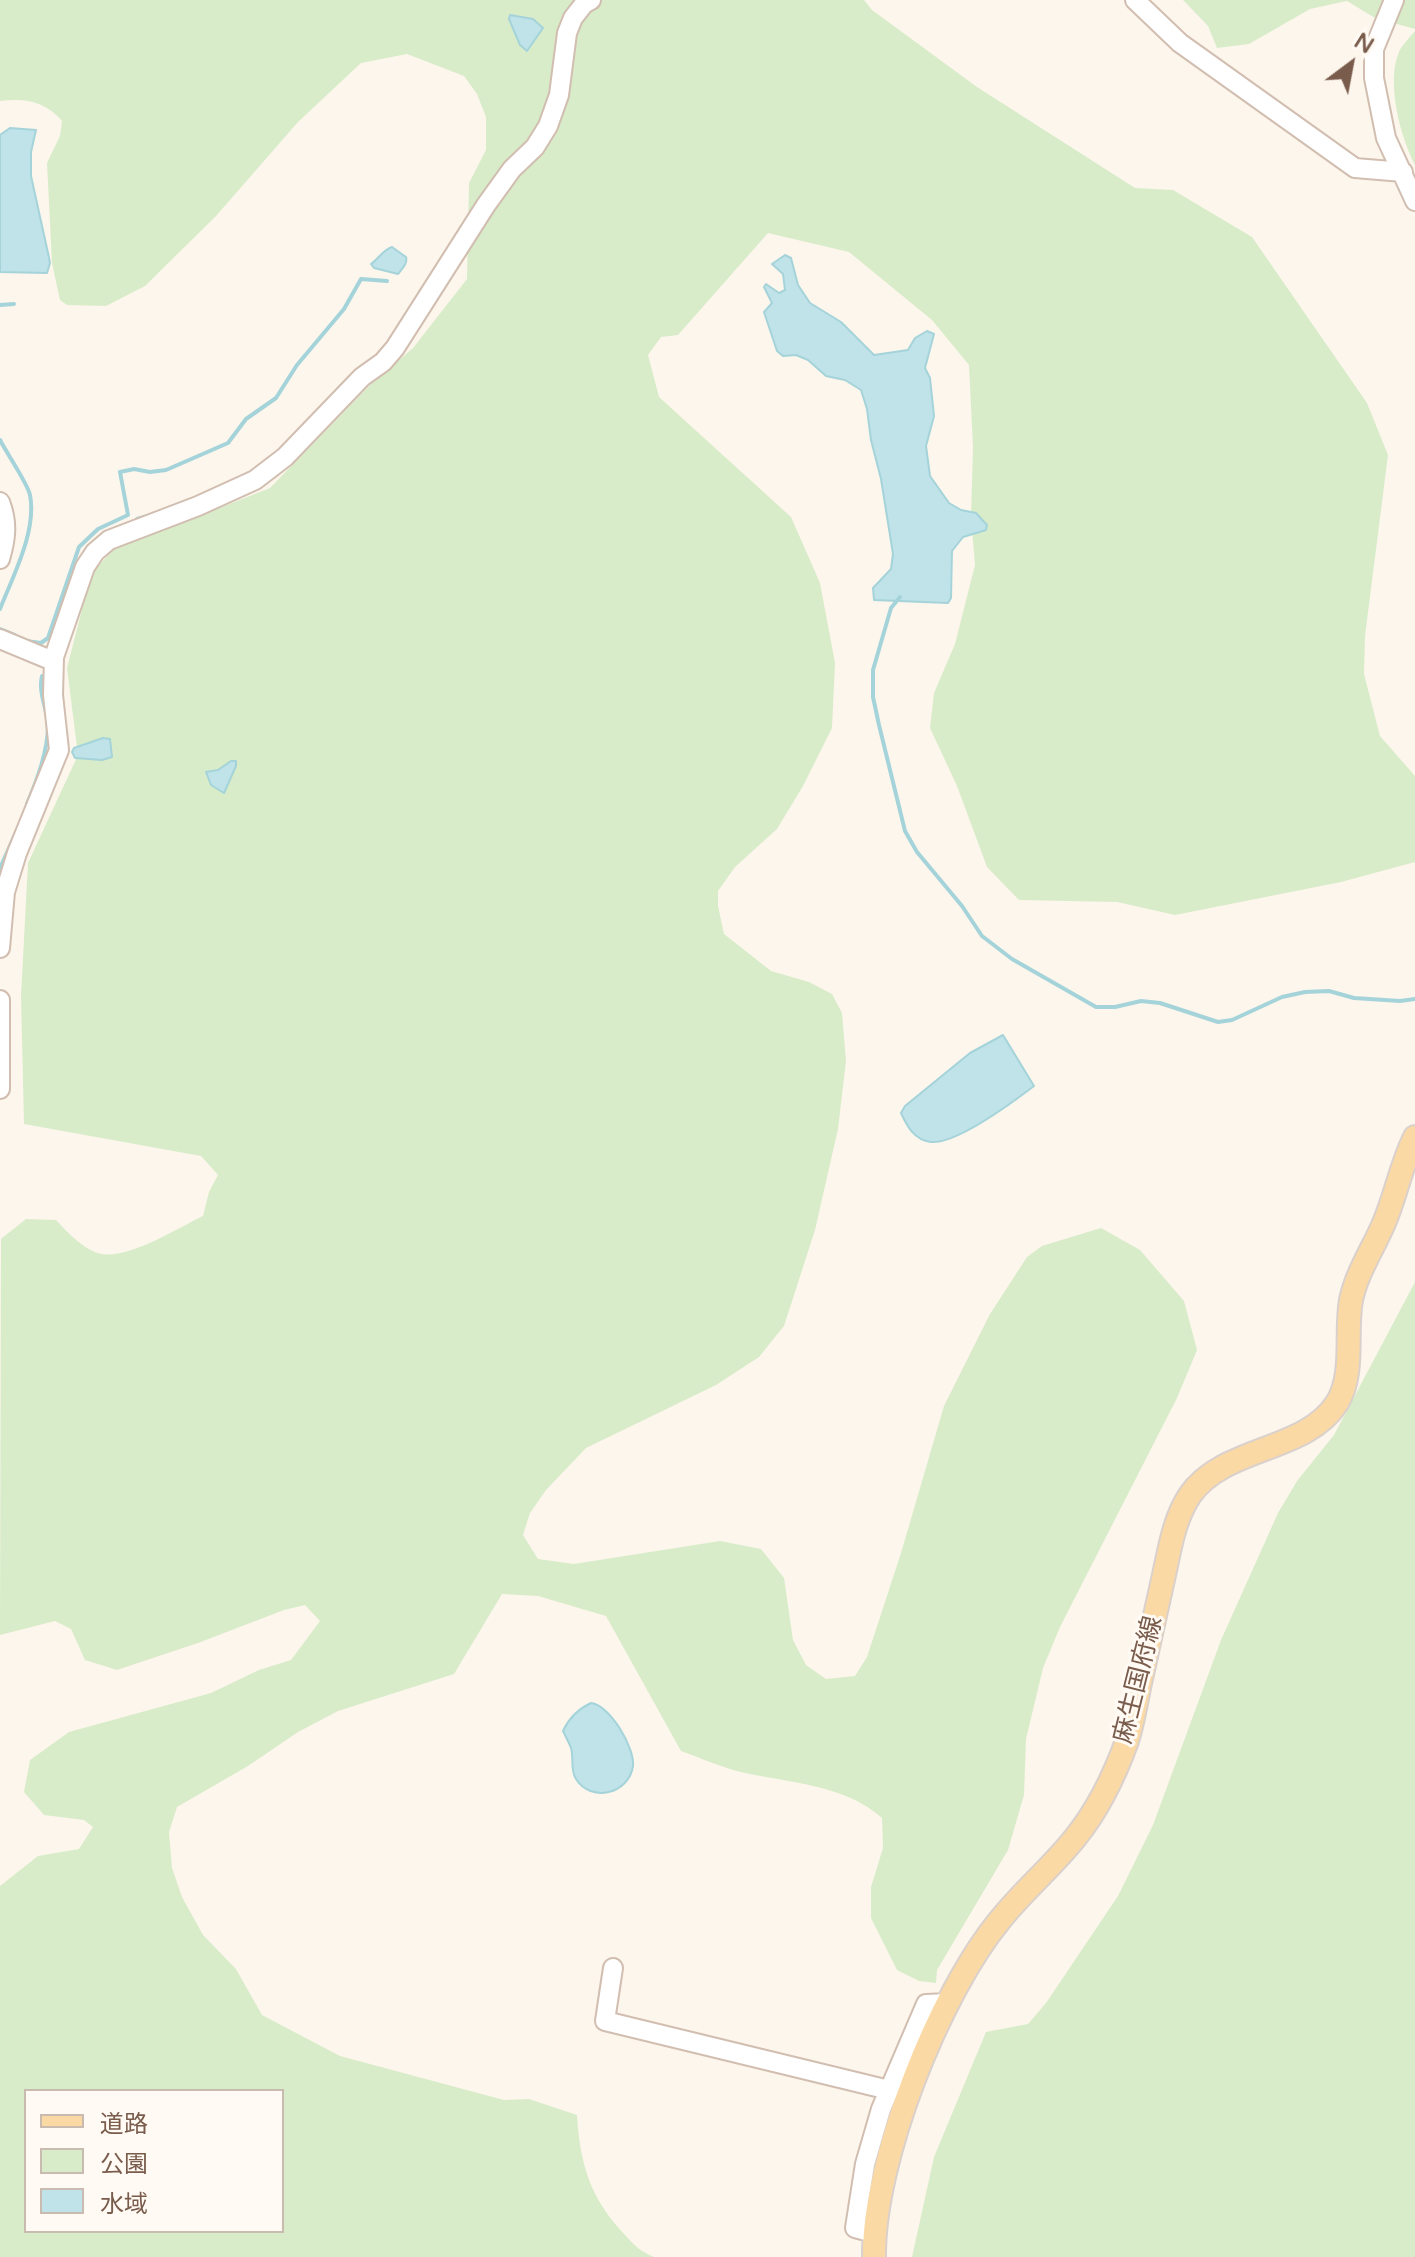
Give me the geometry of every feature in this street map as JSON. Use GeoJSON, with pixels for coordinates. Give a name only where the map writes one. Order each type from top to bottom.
{"type":"FeatureCollection","features":[{"type":"Feature","properties":{"kind":"main road","name":"麻生国府線"},"geometry":{"type":"LineString","coordinates":[[874,2257],[874,2233],[889,2157],[914,2077],[956,1985],[998,1922],[1076,1837],[1113,1775],[1128,1739],[1179,1514],[1203,1480],[1227,1464],[1299,1434],[1318,1422],[1337,1403],[1346,1380],[1350,1305],[1356,1281],[1384,1224],[1415,1137]]}},
{"type":"Feature","properties":{"kind":"street"},"geometry":{"type":"LineString","coordinates":[[0,948],[5,892],[17,853],[59,750],[53,661],[85,567],[95,552],[109,540],[255,480],[285,457],[362,377],[383,362],[486,205],[512,169],[535,147],[548,126],[559,95],[567,33],[573,18],[591,0]]}},
{"type":"Feature","properties":{"kind":"street"},"geometry":{"type":"LineString","coordinates":[[1135,0],[1180,43],[1355,168],[1403,172]]}},
{"type":"Feature","properties":{"kind":"street"},"geometry":{"type":"LineString","coordinates":[[1394,0],[1374,49],[1374,78],[1386,138],[1415,201]]}},
{"type":"Feature","properties":{"kind":"street"},"geometry":{"type":"LineString","coordinates":[[0,502],[6,517],[5,541],[0,559]]}},
{"type":"Feature","properties":{"kind":"street"},"geometry":{"type":"LineString","coordinates":[[0,639],[53,661]]}},
{"type":"Feature","properties":{"kind":"street"},"geometry":{"type":"LineString","coordinates":[[0,1000],[0,1089]]}},
{"type":"Feature","properties":{"kind":"street"},"geometry":{"type":"LineString","coordinates":[[613,1968],[605,2021],[889,2090]]}},
{"type":"Feature","properties":{"kind":"street"},"geometry":{"type":"LineString","coordinates":[[874,2233],[855,2228],[865,2164],[881,2109],[926,2004],[948,2003]]}},
{"type":"Feature","properties":{"kind":"green space"},"geometry":{"type":"Polygon","coordinates":[[[0,0],[864,0],[872,10],[977,87],[1135,188],[1173,190],[1252,237],[1367,403],[1388,455],[1365,636],[1364,674],[1380,736],[1415,776],[1415,862],[1341,882],[1175,915],[1117,902],[1019,900],[987,867],[957,786],[930,728],[934,693],[955,644],[975,565],[971,517],[973,447],[969,365],[932,320],[849,252],[768,233],[678,335],[661,337],[648,355],[659,397],[791,517],[820,583],[835,663],[832,728],[777,829],[735,867],[718,891],[718,906],[724,934],[771,971],[809,982],[832,994],[842,1013],[846,1061],[838,1129],[815,1230],[784,1326],[759,1357],[716,1385],[586,1448],[546,1490],[530,1513],[523,1535],[538,1559],[574,1564],[720,1541],[761,1549],[784,1578],[793,1640],[806,1665],[826,1679],[855,1676],[867,1657],[944,1406],[990,1314],[1027,1257],[1042,1246],[1101,1228],[1140,1250],[1184,1301],[1197,1350],[1177,1398],[1060,1627],[1043,1668],[1026,1739],[1024,1795],[1008,1850],[937,1970],[936,1983],[919,1981],[897,1970],[871,1918],[871,1887],[883,1848],[882,1818],[851,1798],[833,1791],[733,1770],[681,1751],[606,1616],[538,1596],[502,1594],[454,1674],[338,1711],[298,1732],[248,1766],[177,1807],[169,1832],[172,1868],[182,1897],[203,1935],[236,1969],[262,2015],[340,2056],[504,2100],[529,2099],[577,2115],[584,2165],[595,2194],[628,2239],[654,2257],[0,2257],[0,1886],[38,1856],[79,1849],[93,1827],[84,1820],[44,1815],[24,1792],[30,1760],[69,1732],[211,1693],[259,1670],[291,1660],[320,1621],[305,1605],[284,1610],[117,1670],[85,1660],[71,1629],[55,1621],[0,1635],[1,1239],[26,1219],[56,1220],[89,1249],[102,1254],[126,1252],[203,1216],[209,1192],[218,1175],[201,1156],[24,1124],[21,996],[28,863],[78,755],[67,668],[91,574],[118,544],[270,488],[369,386],[413,348],[467,279],[469,183],[486,150],[486,117],[477,94],[464,76],[407,54],[361,63],[298,122],[216,216],[145,286],[106,306],[67,305],[60,300],[52,263],[47,163],[60,136],[62,121],[42,105],[18,100],[0,101],[0,0]]]}},
{"type":"Feature","properties":{"kind":"green space"},"geometry":{"type":"Polygon","coordinates":[[[1183,0],[1415,0],[1415,29],[1375,18],[1347,1],[1310,9],[1249,44],[1217,48],[1208,26],[1183,0]]]}},
{"type":"Feature","properties":{"kind":"green space"},"geometry":{"type":"Polygon","coordinates":[[[1415,31],[1415,165],[1396,109],[1394,78],[1399,52],[1415,31]]]}},
{"type":"Feature","properties":{"kind":"green space"},"geometry":{"type":"Polygon","coordinates":[[[1415,1282],[1415,2257],[912,2257],[934,2157],[986,2032],[1028,2024],[1046,2003],[1118,1896],[1153,1825],[1221,1640],[1278,1513],[1297,1481],[1334,1435],[1415,1282]]]}},
{"type":"Feature","properties":{"kind":"water"},"geometry":{"type":"Polygon","coordinates":[[[510,15],[533,19],[543,28],[527,51],[520,45],[510,15]]]}},
{"type":"Feature","properties":{"kind":"water"},"geometry":{"type":"Polygon","coordinates":[[[10,128],[36,130],[31,152],[31,176],[50,263],[47,273],[0,272],[0,135],[10,128]]]}},
{"type":"Feature","properties":{"kind":"water"},"geometry":{"type":"Polygon","coordinates":[[[392,247],[406,257],[398,274],[374,268],[371,264],[392,247]]]}},
{"type":"Feature","properties":{"kind":"water"},"geometry":{"type":"Polygon","coordinates":[[[785,255],[791,258],[798,285],[810,303],[841,322],[874,355],[908,350],[915,338],[927,331],[934,334],[925,368],[930,378],[934,416],[926,446],[930,476],[949,503],[976,513],[987,525],[986,530],[963,537],[952,551],[951,598],[948,603],[874,600],[873,588],[891,569],[893,554],[867,409],[861,390],[845,380],[826,376],[808,360],[796,355],[783,356],[777,351],[764,312],[772,303],[764,287],[766,284],[779,293],[785,290],[783,274],[772,264],[785,255]]]}},
{"type":"Feature","properties":{"kind":"water"},"geometry":{"type":"Polygon","coordinates":[[[103,738],[110,739],[112,757],[102,760],[75,758],[74,748],[103,738]]]}},
{"type":"Feature","properties":{"kind":"water"},"geometry":{"type":"Polygon","coordinates":[[[236,761],[236,766],[224,793],[211,785],[206,772],[218,770],[236,761]]]}},
{"type":"Feature","properties":{"kind":"water"},"geometry":{"type":"Polygon","coordinates":[[[1003,1035],[1034,1086],[984,1121],[955,1136],[931,1142],[916,1135],[901,1113],[905,1106],[970,1053],[1003,1035]]]}},
{"type":"Feature","properties":{"kind":"water"},"geometry":{"type":"Polygon","coordinates":[[[591,1703],[606,1711],[620,1728],[633,1758],[630,1776],[625,1783],[609,1792],[591,1791],[576,1779],[571,1748],[563,1731],[574,1714],[591,1703]]]}},
{"type":"Feature","properties":{"kind":"waterway"},"geometry":{"type":"LineString","coordinates":[[26,641],[41,643],[48,638],[79,547],[98,529],[128,515],[120,472],[166,470],[228,443],[246,419],[276,398],[297,365],[344,309],[361,279],[387,281]]}},
{"type":"Feature","properties":{"kind":"waterway"},"geometry":{"type":"LineString","coordinates":[[0,305],[14,304]]}},
{"type":"Feature","properties":{"kind":"waterway"},"geometry":{"type":"LineString","coordinates":[[0,440],[28,490],[31,509],[27,538],[0,609]]}},
{"type":"Feature","properties":{"kind":"waterway"},"geometry":{"type":"LineString","coordinates":[[137,519],[148,516]]}},
{"type":"Feature","properties":{"kind":"waterway"},"geometry":{"type":"LineString","coordinates":[[900,597],[891,608],[873,670],[873,697],[879,725],[905,831],[917,852],[962,906],[982,936],[1012,959],[1096,1007],[1115,1007],[1141,1001],[1160,1003],[1218,1022],[1232,1020],[1282,997],[1305,992],[1329,991],[1354,998],[1400,1001],[1415,999]]}},
{"type":"Feature","properties":{"kind":"waterway"},"geometry":{"type":"LineString","coordinates":[[0,629],[15,635]]}},
{"type":"Feature","properties":{"kind":"waterway"},"geometry":{"type":"LineString","coordinates":[[27,804],[48,735],[42,676]]}},
{"type":"Feature","properties":{"kind":"waterway"},"geometry":{"type":"LineString","coordinates":[[0,868],[18,828]]}},
{"type":"Feature","properties":{"kind":"waterway"},"geometry":{"type":"LineString","coordinates":[[886,2126],[892,2105]]}}]}
